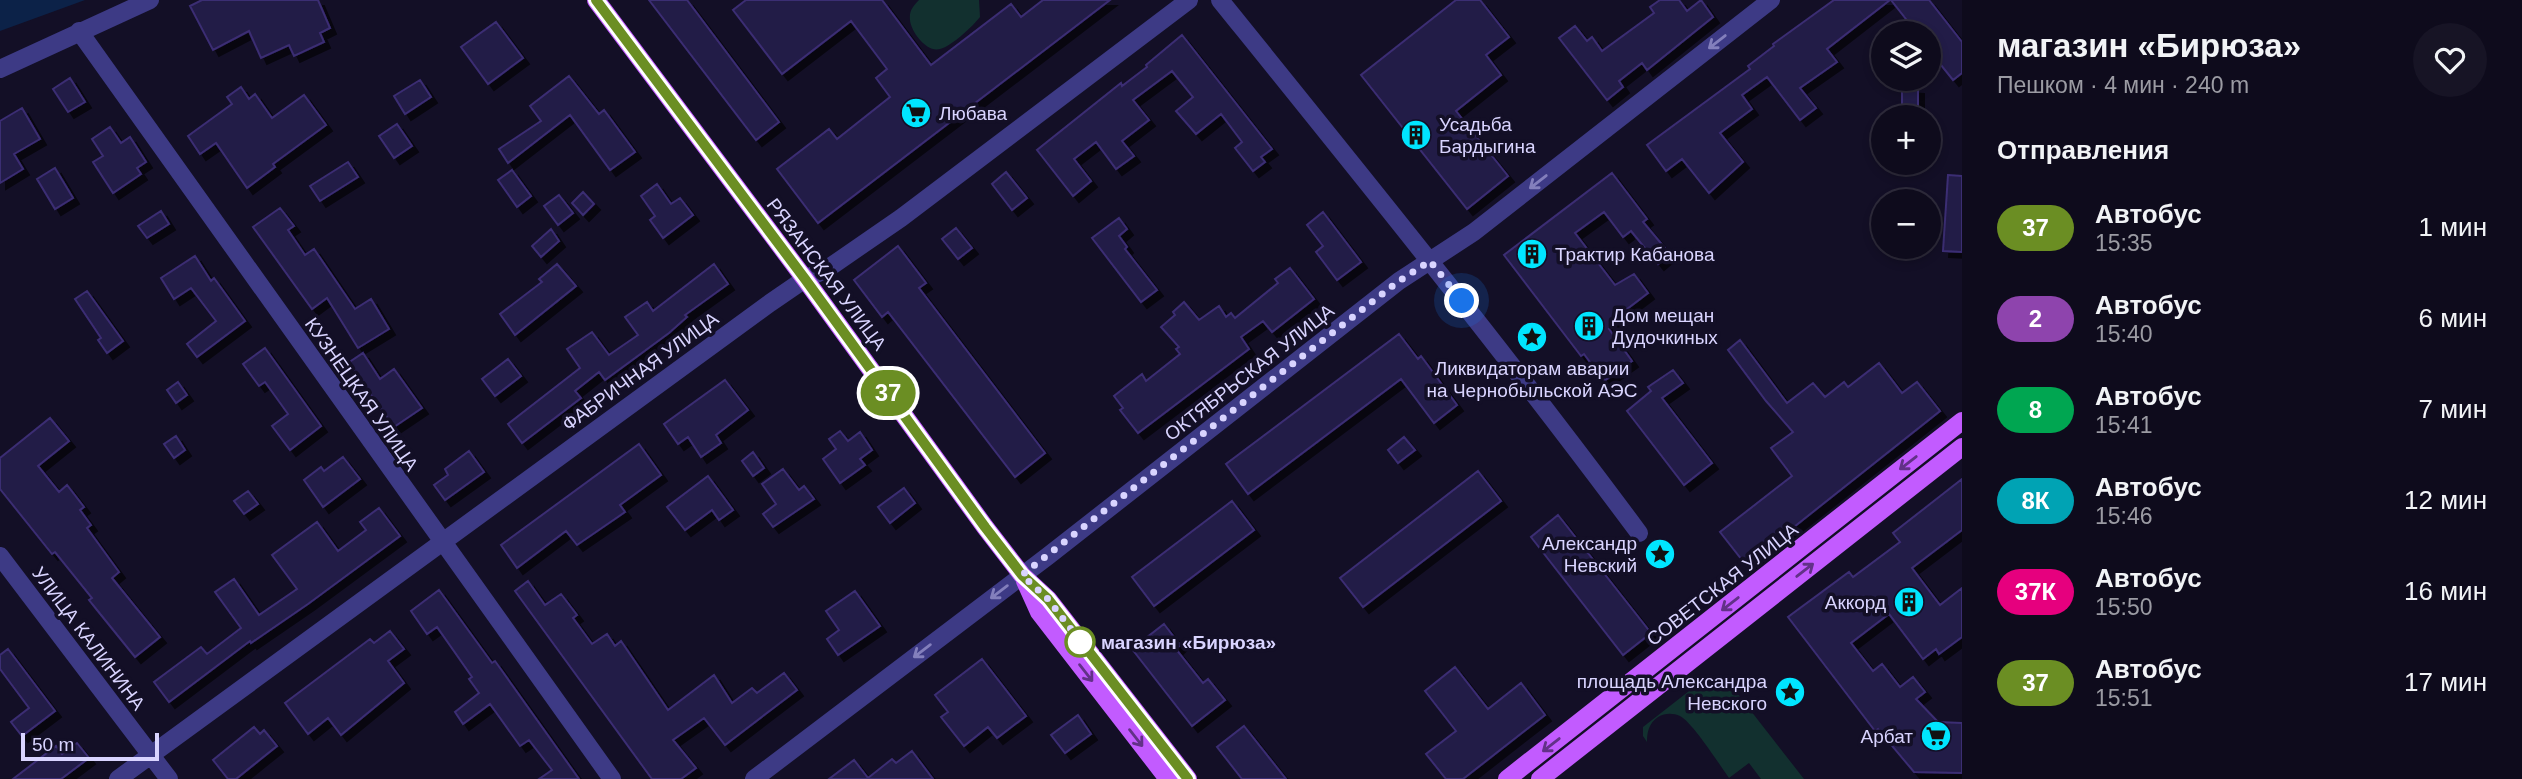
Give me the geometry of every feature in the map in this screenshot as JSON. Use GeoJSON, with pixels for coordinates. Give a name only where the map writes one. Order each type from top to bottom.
{"type":"FeatureCollection","features":[{"type":"Feature","properties":{"kind":"main road","name":"РЯЗАНСКАЯ УЛИЦА"},"geometry":{"type":"LineString","coordinates":[[596,0],[1022,575],[1048,599],[1188,779]]}},
{"type":"Feature","properties":{"kind":"main road","name":"СОВЕТСКАЯ УЛИЦА"},"geometry":{"type":"LineString","coordinates":[[1507,779],[1962,421]]}},
{"type":"Feature","properties":{"kind":"main road","name":"СОВЕТСКАЯ УЛИЦА"},"geometry":{"type":"LineString","coordinates":[[1540,779],[1962,447]]}},
{"type":"Feature","properties":{"kind":"main road","name":"РЯЗАНСКАЯ УЛИЦА"},"geometry":{"type":"LineString","coordinates":[[1022,575],[1039,612],[1168,779]]}},
{"type":"Feature","properties":{"kind":"street"},"geometry":{"type":"LineString","coordinates":[[0,69],[150,0]]}},
{"type":"Feature","properties":{"kind":"street","name":"ФАБРИЧНАЯ УЛИЦА"},"geometry":{"type":"LineString","coordinates":[[118,779],[441,541],[805,279],[827,269],[901,218],[1189,0]]}},
{"type":"Feature","properties":{"kind":"street"},"geometry":{"type":"LineString","coordinates":[[1220,0],[1548,410],[1639,533]]}},
{"type":"Feature","properties":{"kind":"street","name":"ОКТЯБРЬСКАЯ УЛИЦА"},"geometry":{"type":"LineString","coordinates":[[754,779],[1022,575],[1399,281],[1474,232],[1771,0]]}},
{"type":"Feature","properties":{"kind":"street","name":"КУЗНЕЦКАЯ УЛИЦА"},"geometry":{"type":"LineString","coordinates":[[79,31],[612,779]]}},
{"type":"Feature","properties":{"kind":"street","name":"УЛИЦА КАЛИНИНА"},"geometry":{"type":"LineString","coordinates":[[0,556],[169,779]]}},
{"type":"Feature","properties":{"kind":"green space"},"geometry":{"type":"Polygon","coordinates":[[[919,0],[979,0],[980,17],[945,47],[930,48],[920,40],[911,25],[911,11],[919,0]]]}},
{"type":"Feature","properties":{"kind":"green space"},"geometry":{"type":"Polygon","coordinates":[[[1707,677],[1715,687],[1726,679],[1804,779],[1761,779],[1749,763],[1729,778],[1692,727],[1675,714],[1663,715],[1652,722],[1647,742],[1643,736],[1643,727],[1707,677]]]}},
{"type":"Feature","properties":{"kind":"water"},"geometry":{"type":"Polygon","coordinates":[[[0,0],[85,0],[0,31],[0,0]]]}},
{"type":"Feature","properties":{"kind":"building"},"geometry":{"type":"Polygon","coordinates":[[[202,0],[318,0],[330,28],[320,33],[324,42],[294,56],[289,45],[261,58],[249,31],[213,50],[190,6],[202,0]]]}},
{"type":"Feature","properties":{"kind":"building"},"geometry":{"type":"Polygon","coordinates":[[[649,0],[687,0],[779,122],[756,140],[649,0]]]}},
{"type":"Feature","properties":{"kind":"building","name":"Любава"},"geometry":{"type":"Polygon","coordinates":[[[746,0],[882,0],[931,65],[1011,4],[1021,17],[1043,0],[1110,0],[818,223],[777,169],[829,129],[837,139],[890,97],[876,78],[887,69],[851,21],[782,74],[733,10],[746,0]]]}},
{"type":"Feature","properties":{"kind":"building"},"geometry":{"type":"Polygon","coordinates":[[[1456,0],[1480,0],[1509,37],[1486,55],[1501,75],[1456,111],[1508,176],[1467,209],[1361,75],[1456,0]]]}},
{"type":"Feature","properties":{"kind":"building"},"geometry":{"type":"Polygon","coordinates":[[[1660,0],[1679,0],[1687,11],[1701,0],[1713,17],[1647,70],[1642,63],[1619,81],[1623,87],[1607,100],[1559,38],[1575,26],[1587,41],[1592,37],[1602,51],[1654,13],[1650,7],[1660,0]]]}},
{"type":"Feature","properties":{"kind":"building"},"geometry":{"type":"Polygon","coordinates":[[[1834,0],[1890,0],[1827,49],[1837,62],[1800,88],[1816,108],[1800,120],[1767,77],[1742,95],[1752,109],[1720,133],[1743,162],[1709,193],[1682,159],[1666,171],[1647,145],[1750,69],[1748,66],[1774,46],[1773,44],[1834,0]]]}},
{"type":"Feature","properties":{"kind":"building"},"geometry":{"type":"Polygon","coordinates":[[[1891,0],[1929,0],[1962,42],[1962,73],[1953,80],[1941,65],[1941,21],[1908,21],[1891,0]]]}},
{"type":"Feature","properties":{"kind":"building"},"geometry":{"type":"Polygon","coordinates":[[[496,22],[523,58],[488,84],[461,47],[496,22]]]}},
{"type":"Feature","properties":{"kind":"building"},"geometry":{"type":"Polygon","coordinates":[[[1182,35],[1272,149],[1261,157],[1265,162],[1253,171],[1235,148],[1242,142],[1221,114],[1196,134],[1176,111],[1193,97],[1172,71],[1133,100],[1149,120],[1122,141],[1134,156],[1116,169],[1096,142],[1074,159],[1091,181],[1073,196],[1037,150],[1121,83],[1122,86],[1147,67],[1146,65],[1182,35]]]}},
{"type":"Feature","properties":{"kind":"building"},"geometry":{"type":"Polygon","coordinates":[[[569,76],[599,114],[604,110],[635,152],[610,170],[570,115],[508,163],[499,149],[541,121],[530,106],[569,76]]]}},
{"type":"Feature","properties":{"kind":"building"},"geometry":{"type":"Polygon","coordinates":[[[70,78],[85,102],[68,112],[53,89],[70,78]]]}},
{"type":"Feature","properties":{"kind":"building"},"geometry":{"type":"Polygon","coordinates":[[[420,80],[431,97],[405,114],[394,96],[420,80]]]}},
{"type":"Feature","properties":{"kind":"building"},"geometry":{"type":"Polygon","coordinates":[[[241,87],[249,99],[255,94],[272,118],[304,95],[326,125],[273,164],[275,167],[247,188],[216,143],[200,154],[188,136],[232,104],[227,97],[241,87]]]}},
{"type":"Feature","properties":{"kind":"building"},"geometry":{"type":"Polygon","coordinates":[[[1902,91],[1918,91],[1918,105],[1902,105],[1902,91]]]}},
{"type":"Feature","properties":{"kind":"building"},"geometry":{"type":"Polygon","coordinates":[[[22,108],[40,139],[14,154],[23,169],[0,183],[0,121],[22,108]]]}},
{"type":"Feature","properties":{"kind":"building"},"geometry":{"type":"Polygon","coordinates":[[[397,124],[412,146],[394,158],[379,136],[397,124]]]}},
{"type":"Feature","properties":{"kind":"building"},"geometry":{"type":"Polygon","coordinates":[[[110,127],[121,143],[130,137],[146,162],[137,168],[141,174],[113,193],[93,162],[103,156],[92,139],[110,127]]]}},
{"type":"Feature","properties":{"kind":"building"},"geometry":{"type":"Polygon","coordinates":[[[348,162],[358,177],[320,201],[310,186],[348,162]]]}},
{"type":"Feature","properties":{"kind":"building"},"geometry":{"type":"Polygon","coordinates":[[[55,168],[73,198],[55,209],[37,179],[55,168]]]}},
{"type":"Feature","properties":{"kind":"building"},"geometry":{"type":"Polygon","coordinates":[[[512,170],[531,196],[517,207],[498,180],[512,170]]]}},
{"type":"Feature","properties":{"kind":"building"},"geometry":{"type":"Polygon","coordinates":[[[1006,172],[1027,198],[1012,210],[992,184],[1006,172]]]}},
{"type":"Feature","properties":{"kind":"building"},"geometry":{"type":"Polygon","coordinates":[[[1612,173],[1647,219],[1643,222],[1670,254],[1658,264],[1631,231],[1623,237],[1604,212],[1575,233],[1615,285],[1634,274],[1648,293],[1614,319],[1617,323],[1609,329],[1632,361],[1604,381],[1584,354],[1581,356],[1504,255],[1612,173]]]}},
{"type":"Feature","properties":{"kind":"building"},"geometry":{"type":"Polygon","coordinates":[[[1948,175],[1962,176],[1962,252],[1943,251],[1948,175]]]}},
{"type":"Feature","properties":{"kind":"building"},"geometry":{"type":"Polygon","coordinates":[[[657,184],[671,204],[680,198],[693,215],[663,238],[650,220],[655,216],[641,196],[657,184]]]}},
{"type":"Feature","properties":{"kind":"building"},"geometry":{"type":"Polygon","coordinates":[[[583,192],[594,204],[583,215],[572,203],[583,192]]]}},
{"type":"Feature","properties":{"kind":"building"},"geometry":{"type":"Polygon","coordinates":[[[559,195],[573,213],[558,225],[544,206],[559,195]]]}},
{"type":"Feature","properties":{"kind":"building"},"geometry":{"type":"Polygon","coordinates":[[[280,208],[294,226],[288,230],[305,255],[314,249],[355,309],[371,299],[389,329],[358,348],[327,298],[312,309],[253,227],[280,208]]]}},
{"type":"Feature","properties":{"kind":"building"},"geometry":{"type":"Polygon","coordinates":[[[161,211],[169,224],[147,238],[138,226],[161,211]]]}},
{"type":"Feature","properties":{"kind":"building"},"geometry":{"type":"Polygon","coordinates":[[[1323,212],[1361,262],[1337,280],[1316,252],[1323,246],[1307,225],[1323,212]]]}},
{"type":"Feature","properties":{"kind":"building"},"geometry":{"type":"Polygon","coordinates":[[[1119,218],[1127,229],[1119,236],[1127,247],[1125,249],[1157,290],[1141,302],[1092,238],[1119,218]]]}},
{"type":"Feature","properties":{"kind":"building"},"geometry":{"type":"Polygon","coordinates":[[[956,228],[972,248],[958,259],[942,239],[956,228]]]}},
{"type":"Feature","properties":{"kind":"building"},"geometry":{"type":"Polygon","coordinates":[[[551,229],[559,241],[541,257],[532,246],[551,229]]]}},
{"type":"Feature","properties":{"kind":"building"},"geometry":{"type":"Polygon","coordinates":[[[898,246],[926,283],[919,288],[1045,453],[1015,477],[888,312],[882,317],[854,280],[898,246]]]}},
{"type":"Feature","properties":{"kind":"building"},"geometry":{"type":"Polygon","coordinates":[[[195,256],[211,281],[214,278],[245,321],[197,357],[187,344],[216,321],[191,288],[174,299],[161,278],[195,256]]]}},
{"type":"Feature","properties":{"kind":"building"},"geometry":{"type":"Polygon","coordinates":[[[557,264],[576,286],[515,335],[500,314],[542,282],[539,279],[557,264]]]}},
{"type":"Feature","properties":{"kind":"building"},"geometry":{"type":"Polygon","coordinates":[[[714,264],[728,284],[685,315],[687,317],[669,333],[605,380],[599,372],[575,391],[581,398],[522,443],[508,424],[580,368],[567,349],[592,332],[609,355],[638,335],[625,317],[647,302],[653,311],[714,264]]]}},
{"type":"Feature","properties":{"kind":"building"},"geometry":{"type":"Polygon","coordinates":[[[1290,268],[1314,299],[1272,332],[1263,321],[1241,337],[1249,349],[1138,433],[1120,410],[1123,408],[1114,396],[1142,374],[1146,381],[1180,354],[1176,349],[1179,347],[1161,327],[1175,315],[1173,312],[1184,302],[1199,320],[1219,306],[1226,317],[1231,313],[1235,318],[1278,283],[1275,279],[1290,268]]]}},
{"type":"Feature","properties":{"kind":"building"},"geometry":{"type":"Polygon","coordinates":[[[87,291],[123,341],[107,353],[98,340],[101,338],[75,299],[87,291]]]}},
{"type":"Feature","properties":{"kind":"building"},"geometry":{"type":"Polygon","coordinates":[[[1399,334],[1418,359],[1421,356],[1457,405],[1434,423],[1401,379],[1248,494],[1226,464],[1399,334]]]}},
{"type":"Feature","properties":{"kind":"building"},"geometry":{"type":"Polygon","coordinates":[[[1740,340],[1787,403],[1813,383],[1825,397],[1844,382],[1848,387],[1879,363],[1902,393],[1917,382],[1940,411],[1746,565],[1720,532],[1792,476],[1771,448],[1793,432],[1728,350],[1740,340]]]}},
{"type":"Feature","properties":{"kind":"building"},"geometry":{"type":"Polygon","coordinates":[[[265,348],[321,426],[290,450],[272,426],[288,414],[265,382],[259,386],[243,364],[265,348]]]}},
{"type":"Feature","properties":{"kind":"building"},"geometry":{"type":"Polygon","coordinates":[[[363,353],[380,379],[394,369],[422,408],[394,427],[348,363],[363,353]]]}},
{"type":"Feature","properties":{"kind":"building"},"geometry":{"type":"Polygon","coordinates":[[[508,359],[521,376],[495,396],[482,379],[508,359]]]}},
{"type":"Feature","properties":{"kind":"building"},"geometry":{"type":"Polygon","coordinates":[[[1673,370],[1683,383],[1662,398],[1712,463],[1684,485],[1627,411],[1651,391],[1648,387],[1673,370]]]}},
{"type":"Feature","properties":{"kind":"building"},"geometry":{"type":"Polygon","coordinates":[[[725,380],[748,410],[716,435],[721,443],[701,457],[688,437],[678,444],[664,424],[725,380]]]}},
{"type":"Feature","properties":{"kind":"building"},"geometry":{"type":"Polygon","coordinates":[[[178,382],[187,395],[176,403],[167,390],[178,382]]]}},
{"type":"Feature","properties":{"kind":"building"},"geometry":{"type":"Polygon","coordinates":[[[50,418],[69,441],[38,466],[59,492],[67,485],[84,507],[80,510],[91,525],[87,528],[119,572],[112,578],[160,637],[135,657],[89,600],[92,598],[55,552],[52,554],[0,489],[0,458],[50,418]]]}},
{"type":"Feature","properties":{"kind":"building"},"geometry":{"type":"Polygon","coordinates":[[[840,431],[848,441],[860,432],[872,450],[860,459],[865,465],[840,483],[823,459],[836,449],[829,439],[840,431]]]}},
{"type":"Feature","properties":{"kind":"building"},"geometry":{"type":"Polygon","coordinates":[[[176,436],[185,450],[174,458],[164,444],[176,436]]]}},
{"type":"Feature","properties":{"kind":"building"},"geometry":{"type":"Polygon","coordinates":[[[1404,437],[1415,450],[1398,463],[1388,450],[1404,437]]]}},
{"type":"Feature","properties":{"kind":"building"},"geometry":{"type":"Polygon","coordinates":[[[639,444],[661,475],[620,505],[625,512],[577,545],[566,531],[517,568],[501,545],[639,444]]]}},
{"type":"Feature","properties":{"kind":"building"},"geometry":{"type":"Polygon","coordinates":[[[469,451],[484,472],[445,500],[434,485],[448,475],[445,469],[469,451]]]}},
{"type":"Feature","properties":{"kind":"building"},"geometry":{"type":"Polygon","coordinates":[[[753,452],[764,468],[753,476],[742,461],[753,452]]]}},
{"type":"Feature","properties":{"kind":"building"},"geometry":{"type":"Polygon","coordinates":[[[343,457],[360,479],[323,507],[304,480],[321,467],[324,471],[343,457]]]}},
{"type":"Feature","properties":{"kind":"building"},"geometry":{"type":"Polygon","coordinates":[[[783,469],[799,490],[804,486],[814,499],[773,527],[763,514],[776,504],[762,484],[783,469]]]}},
{"type":"Feature","properties":{"kind":"building"},"geometry":{"type":"Polygon","coordinates":[[[1478,471],[1501,501],[1363,607],[1340,578],[1478,471]]]}},
{"type":"Feature","properties":{"kind":"building"},"geometry":{"type":"Polygon","coordinates":[[[708,476],[733,510],[719,520],[712,510],[685,530],[667,507],[708,476]]]}},
{"type":"Feature","properties":{"kind":"building"},"geometry":{"type":"Polygon","coordinates":[[[1962,479],[1962,530],[1912,568],[1940,605],[1962,588],[1962,637],[1939,654],[1936,649],[1923,659],[1889,614],[1851,643],[1873,671],[1882,664],[1900,687],[1913,677],[1925,692],[1916,699],[1938,722],[1962,723],[1962,773],[1914,772],[1878,729],[1875,731],[1788,617],[1849,572],[1853,577],[1900,542],[1893,533],[1962,479]]]}},
{"type":"Feature","properties":{"kind":"building"},"geometry":{"type":"Polygon","coordinates":[[[904,488],[915,503],[890,523],[878,507],[904,488]]]}},
{"type":"Feature","properties":{"kind":"building"},"geometry":{"type":"Polygon","coordinates":[[[248,491],[258,504],[244,514],[234,501],[248,491]]]}},
{"type":"Feature","properties":{"kind":"building"},"geometry":{"type":"Polygon","coordinates":[[[1232,501],[1254,530],[1154,606],[1132,577],[1232,501]]]}},
{"type":"Feature","properties":{"kind":"building"},"geometry":{"type":"Polygon","coordinates":[[[379,508],[400,536],[308,604],[251,643],[250,641],[169,702],[154,682],[201,647],[207,654],[241,628],[215,592],[234,579],[259,615],[297,589],[272,555],[317,522],[338,551],[366,530],[360,522],[379,508]]]}},
{"type":"Feature","properties":{"kind":"building"},"geometry":{"type":"Polygon","coordinates":[[[1558,515],[1651,633],[1623,655],[1531,537],[1558,515]]]}},
{"type":"Feature","properties":{"kind":"building"},"geometry":{"type":"Polygon","coordinates":[[[528,581],[545,605],[561,594],[577,615],[573,618],[592,644],[607,634],[615,646],[621,641],[668,710],[714,675],[732,703],[752,688],[757,693],[784,673],[797,690],[725,745],[704,718],[673,740],[696,768],[681,779],[652,779],[515,591],[528,581]]]}},
{"type":"Feature","properties":{"kind":"building"},"geometry":{"type":"Polygon","coordinates":[[[439,590],[492,663],[495,661],[579,779],[539,779],[552,770],[529,740],[520,746],[490,704],[463,724],[455,712],[479,693],[469,679],[472,677],[437,627],[427,634],[411,611],[439,590]]]}},
{"type":"Feature","properties":{"kind":"building"},"geometry":{"type":"Polygon","coordinates":[[[855,591],[880,626],[838,655],[827,639],[839,630],[826,611],[855,591]]]}},
{"type":"Feature","properties":{"kind":"building"},"geometry":{"type":"Polygon","coordinates":[[[1164,624],[1180,645],[1176,649],[1203,683],[1208,679],[1225,700],[1192,726],[1132,649],[1164,624]]]}},
{"type":"Feature","properties":{"kind":"building"},"geometry":{"type":"Polygon","coordinates":[[[390,631],[404,649],[388,661],[404,683],[341,735],[328,718],[308,734],[285,703],[370,639],[374,643],[390,631]]]}},
{"type":"Feature","properties":{"kind":"building"},"geometry":{"type":"Polygon","coordinates":[[[8,649],[55,711],[22,736],[11,722],[29,708],[0,669],[0,655],[8,649]]]}},
{"type":"Feature","properties":{"kind":"building"},"geometry":{"type":"Polygon","coordinates":[[[982,659],[1026,716],[997,738],[988,727],[964,746],[941,717],[948,712],[935,695],[982,659]]]}},
{"type":"Feature","properties":{"kind":"building"},"geometry":{"type":"Polygon","coordinates":[[[1455,667],[1488,709],[1521,683],[1545,715],[1463,779],[1446,779],[1426,754],[1456,731],[1425,691],[1455,667]]]}},
{"type":"Feature","properties":{"kind":"building"},"geometry":{"type":"Polygon","coordinates":[[[1078,715],[1091,734],[1065,753],[1051,735],[1078,715]]]}},
{"type":"Feature","properties":{"kind":"building"},"geometry":{"type":"Polygon","coordinates":[[[1244,726],[1286,779],[1242,779],[1217,747],[1244,726]]]}},
{"type":"Feature","properties":{"kind":"building"},"geometry":{"type":"Polygon","coordinates":[[[254,727],[260,734],[264,730],[277,746],[236,779],[228,779],[213,760],[254,727]]]}},
{"type":"Feature","properties":{"kind":"building"},"geometry":{"type":"Polygon","coordinates":[[[77,743],[89,758],[61,779],[13,779],[56,746],[62,754],[77,743]]]}},
{"type":"Feature","properties":{"kind":"building"},"geometry":{"type":"Polygon","coordinates":[[[912,751],[933,779],[829,779],[854,760],[868,778],[892,759],[896,763],[912,751]]]}},
{"type":"Feature","properties":{"kind":"bus line","name":"37"},"geometry":{"type":"LineString","coordinates":[[596,0],[805,279],[985,527],[1022,575],[1048,599],[1188,779]]}},
{"type":"Feature","properties":{"kind":"place","name":"Любава"},"geometry":{"type":"Point","coordinates":[916,113]}},
{"type":"Feature","properties":{"kind":"place","name":"Усадьба Бардыгина"},"geometry":{"type":"Point","coordinates":[1416,135]}},
{"type":"Feature","properties":{"kind":"place","name":"Трактир Кабанова"},"geometry":{"type":"Point","coordinates":[1532,254]}},
{"type":"Feature","properties":{"kind":"place","name":"Дом мещан Дудочкиных"},"geometry":{"type":"Point","coordinates":[1589,326]}},
{"type":"Feature","properties":{"kind":"place","name":"Ликвидаторам аварии на Чернобыльской АЭС"},"geometry":{"type":"Point","coordinates":[1532,337]}},
{"type":"Feature","properties":{"kind":"place","name":"Александр Невский"},"geometry":{"type":"Point","coordinates":[1660,554]}},
{"type":"Feature","properties":{"kind":"place","name":"Аккорд"},"geometry":{"type":"Point","coordinates":[1909,602]}},
{"type":"Feature","properties":{"kind":"place","name":"магазин «Бирюза»"},"geometry":{"type":"Point","coordinates":[1080,642]}},
{"type":"Feature","properties":{"kind":"place","name":"площадь Александра Невского"},"geometry":{"type":"Point","coordinates":[1790,692]}},
{"type":"Feature","properties":{"kind":"place","name":"Арбат"},"geometry":{"type":"Point","coordinates":[1936,736]}},
{"type":"Feature","properties":{"kind":"route"},"geometry":{"type":"LineString","coordinates":[[1080,642],[1087,650],[1048,599],[1022,575],[1399,281],[1430,261],[1462,301]]}}]}
